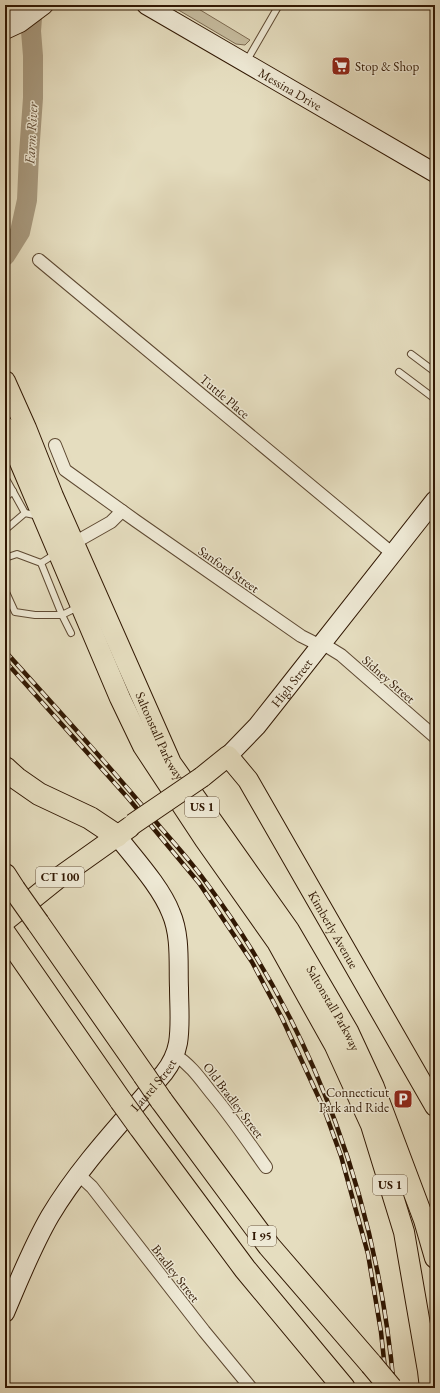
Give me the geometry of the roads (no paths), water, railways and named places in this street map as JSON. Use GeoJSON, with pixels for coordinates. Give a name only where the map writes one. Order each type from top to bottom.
{"type":"FeatureCollection","features":[{"type":"Feature","properties":{"kind":"highway"},"geometry":{"type":"LineString","coordinates":[[5,768],[16,778],[39,794],[90,818],[125,830]]}},
{"type":"Feature","properties":{"kind":"highway","name":"I 95"},"geometry":{"type":"LineString","coordinates":[[10,882],[161,1100],[269,1246],[390,1388]]}},
{"type":"Feature","properties":{"kind":"highway","name":"I 95"},"geometry":{"type":"LineString","coordinates":[[9,939],[130,1113],[245,1269],[344,1388]]}},
{"type":"Feature","properties":{"kind":"main road"},"geometry":{"type":"LineString","coordinates":[[10,22],[16,5]]}},
{"type":"Feature","properties":{"kind":"main road"},"geometry":{"type":"LineString","coordinates":[[10,22],[44,5]]}},
{"type":"Feature","properties":{"kind":"main road","name":"Messina Drive"},"geometry":{"type":"LineString","coordinates":[[146,5],[245,64],[435,173]]}},
{"type":"Feature","properties":{"kind":"main road","name":"Saltonstall Parkway"},"geometry":{"type":"LineString","coordinates":[[5,381],[26,428],[53,496],[81,606],[120,698],[143,746],[205,840],[277,942],[336,1046],[371,1125],[404,1232]]}},
{"type":"Feature","properties":{"kind":"main road","name":"Saltonstall Parkway"},"geometry":{"type":"LineString","coordinates":[[5,428],[34,515],[66,547],[171,763],[289,930],[348,1032],[374,1087],[429,1215]]}},
{"type":"Feature","properties":{"kind":"main road","name":"High Street"},"geometry":{"type":"LineString","coordinates":[[125,830],[202,777],[228,756],[257,726],[435,500]]}},
{"type":"Feature","properties":{"kind":"main road","name":"Kimberly Avenue"},"geometry":{"type":"LineString","coordinates":[[228,756],[248,780],[435,1106]]}},
{"type":"Feature","properties":{"kind":"main road","name":"CT 100"},"geometry":{"type":"LineString","coordinates":[[5,921],[61,876],[125,830]]}},
{"type":"Feature","properties":{"kind":"main road","name":"Laurel Street"},"geometry":{"type":"LineString","coordinates":[[5,1313],[24,1267],[43,1228],[59,1202],[79,1175],[164,1073],[178,1044],[178,964],[175,926],[171,912],[125,830]]}},
{"type":"Feature","properties":{"kind":"main road"},"geometry":{"type":"LineString","coordinates":[[404,1232],[429,1215]]}},
{"type":"Feature","properties":{"kind":"main road","name":"US 1"},"geometry":{"type":"LineString","coordinates":[[429,1215],[435,1258]]}},
{"type":"Feature","properties":{"kind":"main road","name":"US 1"},"geometry":{"type":"LineString","coordinates":[[404,1232],[431,1380]]}},
{"type":"Feature","properties":{"kind":"street","name":"Tuttle Place"},"geometry":{"type":"LineString","coordinates":[[39,260],[393,554]]}},
{"type":"Feature","properties":{"kind":"street","name":"Sanford Street"},"geometry":{"type":"LineString","coordinates":[[55,445],[65,470],[301,636],[322,645]]}},
{"type":"Feature","properties":{"kind":"street"},"geometry":{"type":"LineString","coordinates":[[66,547],[111,522],[122,511]]}},
{"type":"Feature","properties":{"kind":"street","name":"Sidney Street"},"geometry":{"type":"LineString","coordinates":[[322,645],[341,655],[435,737]]}},
{"type":"Feature","properties":{"kind":"street","name":"Old Bradley Street"},"geometry":{"type":"LineString","coordinates":[[174,1055],[192,1068],[220,1103],[266,1167]]}},
{"type":"Feature","properties":{"kind":"street","name":"Bradley Street"},"geometry":{"type":"LineString","coordinates":[[79,1175],[92,1187],[204,1331],[251,1388]]}},
{"type":"Feature","properties":{"kind":"lane"},"geometry":{"type":"LineString","coordinates":[[245,64],[279,5]]}},
{"type":"Feature","properties":{"kind":"lane"},"geometry":{"type":"LineString","coordinates":[[411,354],[435,372]]}},
{"type":"Feature","properties":{"kind":"lane"},"geometry":{"type":"LineString","coordinates":[[398,372],[435,399]]}},
{"type":"Feature","properties":{"kind":"lane"},"geometry":{"type":"LineString","coordinates":[[5,477],[13,490],[34,515],[5,530]]}},
{"type":"Feature","properties":{"kind":"lane"},"geometry":{"type":"LineString","coordinates":[[5,498],[13,490]]}},
{"type":"Feature","properties":{"kind":"lane"},"geometry":{"type":"LineString","coordinates":[[41,563],[66,547]]}},
{"type":"Feature","properties":{"kind":"lane"},"geometry":{"type":"LineString","coordinates":[[5,558],[17,554],[41,563],[71,633]]}},
{"type":"Feature","properties":{"kind":"lane"},"geometry":{"type":"LineString","coordinates":[[5,590],[15,612],[35,615],[62,615],[81,606]]}},
{"type":"Feature","properties":{"kind":"waterway","name":"Farm River"},"geometry":{"type":"LineString","coordinates":[[5,256],[20,232],[27,200],[33,98],[33,56],[31,31],[33,5]]}},
{"type":"Feature","properties":{"kind":"railway"},"geometry":{"type":"LineString","coordinates":[[5,651],[103,760],[194,867],[244,938],[279,997],[309,1058],[335,1121],[356,1186],[373,1252],[386,1319],[394,1388]]}},
{"type":"Feature","properties":{"kind":"railway"},"geometry":{"type":"LineString","coordinates":[[5,661],[128,798],[199,883],[252,962],[282,1018],[324,1109],[341,1156],[368,1254],[381,1332],[387,1388]]}},
{"type":"Feature","properties":{"kind":"place","name":"Stop & Shop"},"geometry":{"type":"Point","coordinates":[341,66]}},
{"type":"Feature","properties":{"kind":"place","name":"Connecticut Park and Ride"},"geometry":{"type":"Point","coordinates":[403,1099]}}]}
